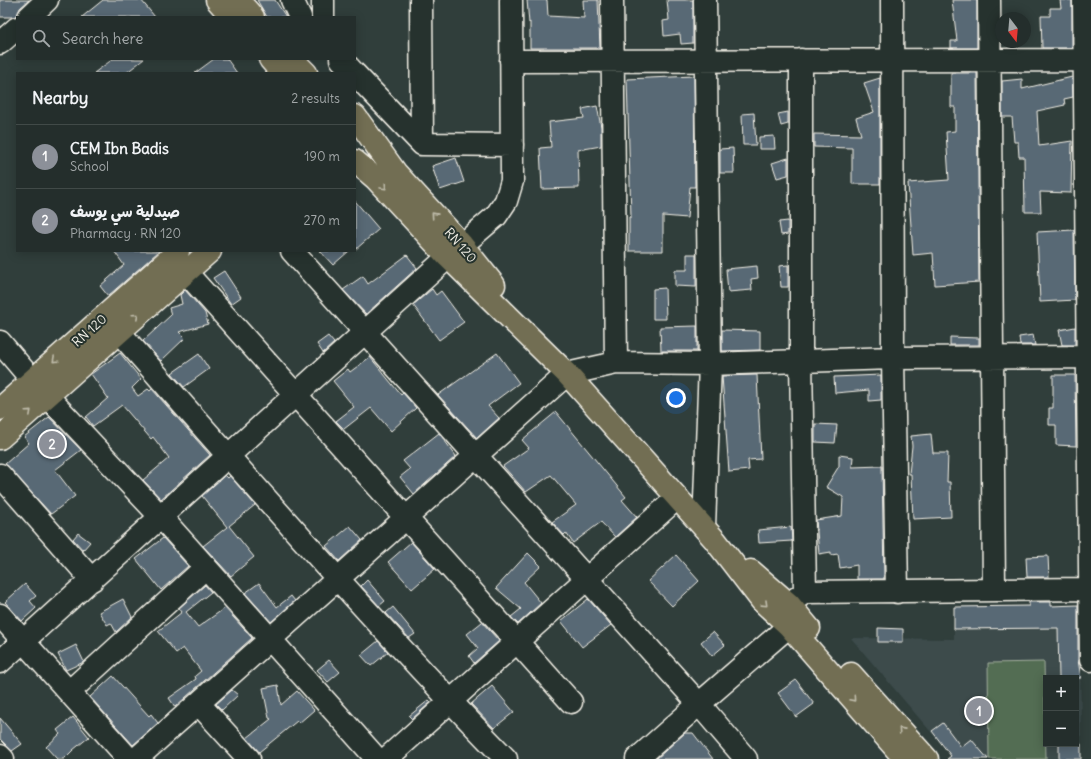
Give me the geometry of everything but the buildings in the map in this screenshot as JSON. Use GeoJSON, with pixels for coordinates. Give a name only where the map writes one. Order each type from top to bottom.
{"type":"FeatureCollection","features":[{"type":"Feature","properties":{"kind":"main road"},"geometry":{"type":"LineString","coordinates":[[216,0],[231,16]]}},
{"type":"Feature","properties":{"kind":"main road"},"geometry":{"type":"LineString","coordinates":[[238,0],[252,16]]}},
{"type":"Feature","properties":{"kind":"main road"},"geometry":{"type":"LineString","coordinates":[[271,60],[281,72]]}},
{"type":"Feature","properties":{"kind":"main road"},"geometry":{"type":"LineString","coordinates":[[293,60],[305,72]]}},
{"type":"Feature","properties":{"kind":"main road","name":"RN 120"},"geometry":{"type":"LineString","coordinates":[[356,117],[455,251],[710,534],[762,601],[789,626],[897,756]]}},
{"type":"Feature","properties":{"kind":"main road","name":"RN 120"},"geometry":{"type":"LineString","coordinates":[[356,161],[455,251]]}},
{"type":"Feature","properties":{"kind":"main road","name":"RN 120"},"geometry":{"type":"LineString","coordinates":[[0,409],[32,380],[179,260],[207,252]]}},
{"type":"Feature","properties":{"kind":"main road","name":"RN 120"},"geometry":{"type":"LineString","coordinates":[[0,438],[119,332],[179,260]]}},
{"type":"Feature","properties":{"kind":"main road"},"geometry":{"type":"LineString","coordinates":[[710,534],[797,598],[927,759]]}},
{"type":"Feature","properties":{"kind":"street"},"geometry":{"type":"LineString","coordinates":[[30,16],[48,0]]}},
{"type":"Feature","properties":{"kind":"street"},"geometry":{"type":"LineString","coordinates":[[292,0],[300,16]]}},
{"type":"Feature","properties":{"kind":"street"},"geometry":{"type":"LineString","coordinates":[[306,0],[306,16]]}},
{"type":"Feature","properties":{"kind":"street"},"geometry":{"type":"LineString","coordinates":[[323,0],[323,16]]}},
{"type":"Feature","properties":{"kind":"street"},"geometry":{"type":"LineString","coordinates":[[421,0],[422,144]]}},
{"type":"Feature","properties":{"kind":"street"},"geometry":{"type":"LineString","coordinates":[[0,662],[455,251],[496,216],[506,201],[512,181],[511,0]]}},
{"type":"Feature","properties":{"kind":"street"},"geometry":{"type":"LineString","coordinates":[[612,0],[616,363]]}},
{"type":"Feature","properties":{"kind":"street"},"geometry":{"type":"LineString","coordinates":[[705,0],[710,364],[710,534]]}},
{"type":"Feature","properties":{"kind":"street"},"geometry":{"type":"LineString","coordinates":[[892,0],[893,358],[897,592]]}},
{"type":"Feature","properties":{"kind":"street"},"geometry":{"type":"LineString","coordinates":[[990,0],[994,590]]}},
{"type":"Feature","properties":{"kind":"street"},"geometry":{"type":"LineString","coordinates":[[1084,0],[1088,60],[1091,660]]}},
{"type":"Feature","properties":{"kind":"street"},"geometry":{"type":"LineString","coordinates":[[0,43],[16,29]]}},
{"type":"Feature","properties":{"kind":"street"},"geometry":{"type":"LineString","coordinates":[[309,60],[310,72]]}},
{"type":"Feature","properties":{"kind":"street"},"geometry":{"type":"LineString","coordinates":[[330,60],[335,72]]}},
{"type":"Feature","properties":{"kind":"street"},"geometry":{"type":"LineString","coordinates":[[342,60],[354,72]]}},
{"type":"Feature","properties":{"kind":"street"},"geometry":{"type":"LineString","coordinates":[[801,60],[801,361],[797,598],[897,592],[1091,590]]}},
{"type":"Feature","properties":{"kind":"street"},"geometry":{"type":"LineString","coordinates":[[511,61],[1088,60]]}},
{"type":"Feature","properties":{"kind":"street"},"geometry":{"type":"LineString","coordinates":[[356,74],[422,144],[512,145]]}},
{"type":"Feature","properties":{"kind":"street"},"geometry":{"type":"LineString","coordinates":[[293,252],[699,704],[746,759]]}},
{"type":"Feature","properties":{"kind":"street"},"geometry":{"type":"LineString","coordinates":[[179,260],[296,395],[571,702]]}},
{"type":"Feature","properties":{"kind":"street"},"geometry":{"type":"LineString","coordinates":[[119,332],[450,702],[506,759]]}},
{"type":"Feature","properties":{"kind":"street"},"geometry":{"type":"LineString","coordinates":[[0,342],[32,380],[161,517],[377,759]]}},
{"type":"Feature","properties":{"kind":"street"},"geometry":{"type":"LineString","coordinates":[[136,759],[567,374],[616,363],[710,364],[893,358],[1089,357]]}},
{"type":"Feature","properties":{"kind":"street"},"geometry":{"type":"LineString","coordinates":[[0,475],[92,580]]}},
{"type":"Feature","properties":{"kind":"street"},"geometry":{"type":"LineString","coordinates":[[386,759],[677,498]]}},
{"type":"Feature","properties":{"kind":"street"},"geometry":{"type":"LineString","coordinates":[[69,692],[206,567]]}},
{"type":"Feature","properties":{"kind":"street"},"geometry":{"type":"LineString","coordinates":[[0,615],[129,759]]}},
{"type":"Feature","properties":{"kind":"street"},"geometry":{"type":"LineString","coordinates":[[637,759],[789,626]]}},
{"type":"Feature","properties":{"kind":"street"},"geometry":{"type":"LineString","coordinates":[[199,704],[249,759]]}},
{"type":"Feature","properties":{"kind":"street"},"geometry":{"type":"LineString","coordinates":[[0,756],[3,759]]}},
{"type":"Feature","properties":{"kind":"shaded area"},"geometry":{"type":"Polygon","coordinates":[[[1080,605],[1081,759],[954,759],[851,638],[954,639],[954,607],[1080,605]]]}},
{"type":"Feature","properties":{"kind":"green space"},"geometry":{"type":"Polygon","coordinates":[[[1044,662],[1043,747],[1046,747],[1046,759],[989,759],[988,663],[1044,662]]]}},
{"type":"Feature","properties":{"kind":"place","name":"صيدلية سي يوسف"},"geometry":{"type":"Point","coordinates":[52,444]}},
{"type":"Feature","properties":{"kind":"place","name":"CEM Ibn Badis"},"geometry":{"type":"Point","coordinates":[979,711]}}]}
